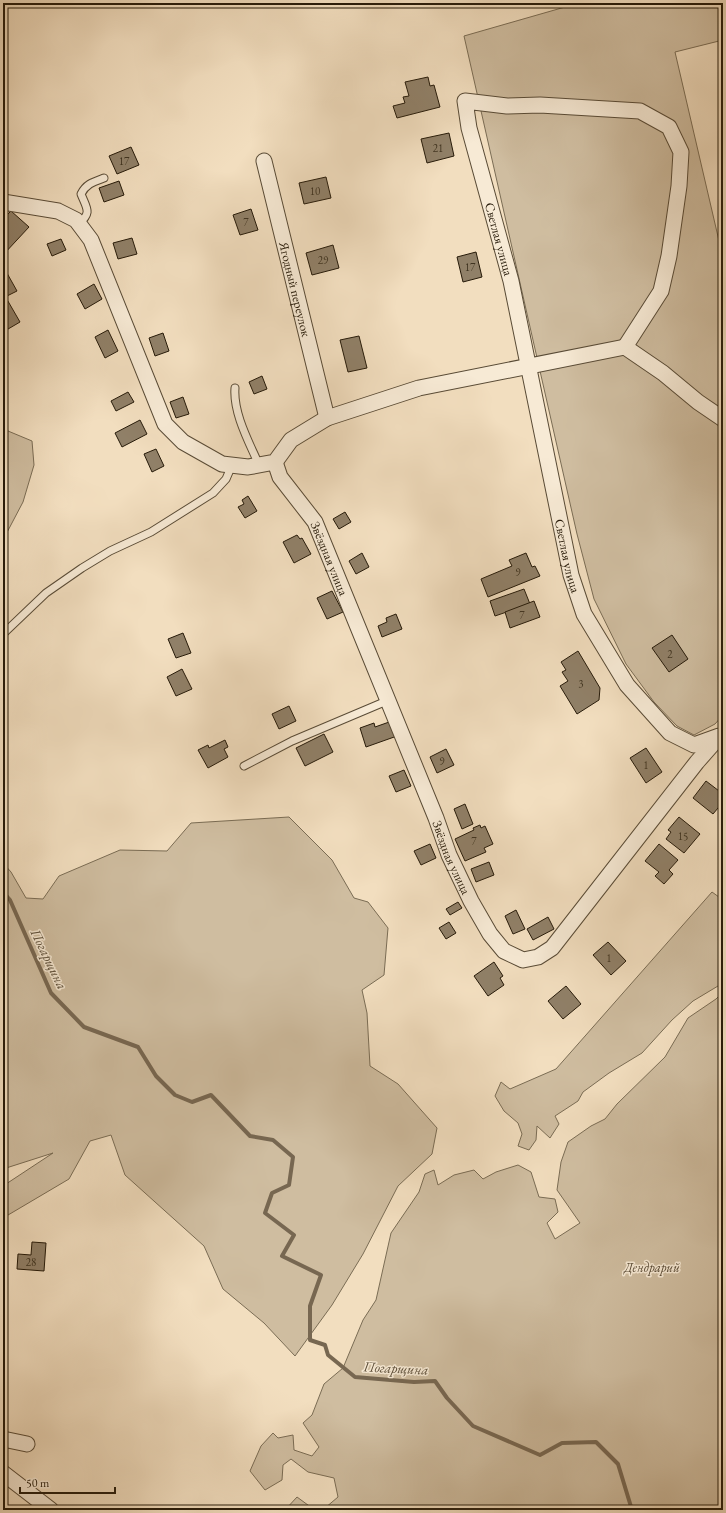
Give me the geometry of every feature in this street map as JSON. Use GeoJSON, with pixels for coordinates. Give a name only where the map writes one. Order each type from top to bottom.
{"type":"FeatureCollection","features":[{"type":"Feature","properties":{"kind":"street","name":"Светлая улица"},"geometry":{"type":"LineString","coordinates":[[625,347],[661,291],[669,256],[679,186],[681,152],[668,127],[640,111],[540,104],[507,106],[465,101],[469,128],[510,281],[571,575],[584,614],[627,685],[670,733],[694,745],[721,734]]}},
{"type":"Feature","properties":{"kind":"street","name":"Ягодный переулок"},"geometry":{"type":"LineString","coordinates":[[264,161],[327,418]]}},
{"type":"Feature","properties":{"kind":"street"},"geometry":{"type":"LineString","coordinates":[[3,202],[58,211],[76,220],[91,240],[165,424],[183,442],[222,464],[248,467],[275,462],[291,440],[327,418],[419,388],[625,347],[663,373],[698,402],[723,419]]}},
{"type":"Feature","properties":{"kind":"street","name":"Звёздная улица"},"geometry":{"type":"LineString","coordinates":[[275,462],[280,477],[315,522],[436,818],[449,855],[471,901],[490,934],[504,951],[523,960],[538,956],[552,948],[697,762],[721,734]]}},
{"type":"Feature","properties":{"kind":"street"},"geometry":{"type":"LineString","coordinates":[[3,1439],[27,1444]]}},
{"type":"Feature","properties":{"kind":"street"},"geometry":{"type":"LineString","coordinates":[[3,1473],[51,1510]]}},
{"type":"Feature","properties":{"kind":"lane"},"geometry":{"type":"LineString","coordinates":[[79,224],[87,217],[88,210],[81,194],[84,188],[91,182],[104,178]]}},
{"type":"Feature","properties":{"kind":"lane"},"geometry":{"type":"LineString","coordinates":[[235,388],[234,395],[244,431],[259,465]]}},
{"type":"Feature","properties":{"kind":"lane"},"geometry":{"type":"LineString","coordinates":[[3,634],[46,593],[82,568],[110,551],[151,532],[213,493],[226,479],[232,465]]}},
{"type":"Feature","properties":{"kind":"lane"},"geometry":{"type":"LineString","coordinates":[[244,766],[292,740],[388,700]]}},
{"type":"Feature","properties":{"kind":"green space"},"geometry":{"type":"Polygon","coordinates":[[[579,3],[723,3],[723,40],[675,52],[723,258],[723,715],[715,724],[694,735],[677,726],[654,702],[626,664],[594,599],[577,534],[464,36],[579,3]]]}},
{"type":"Feature","properties":{"kind":"green space"},"geometry":{"type":"Polygon","coordinates":[[[3,423],[8,431],[32,441],[34,465],[23,502],[3,540],[3,423]]]}},
{"type":"Feature","properties":{"kind":"green space"},"geometry":{"type":"Polygon","coordinates":[[[289,817],[332,860],[354,898],[368,902],[388,928],[384,975],[362,990],[367,1013],[370,1066],[398,1084],[437,1128],[432,1154],[398,1186],[363,1254],[332,1305],[295,1356],[264,1323],[223,1289],[204,1246],[125,1175],[111,1135],[90,1141],[69,1179],[3,1218],[3,1186],[53,1153],[3,1169],[3,863],[11,872],[26,898],[43,899],[59,876],[120,850],[167,851],[191,823],[289,817]]]}},
{"type":"Feature","properties":{"kind":"green space"},"geometry":{"type":"Polygon","coordinates":[[[712,892],[723,900],[723,983],[693,1001],[672,1020],[642,1053],[609,1073],[583,1092],[578,1101],[555,1116],[559,1124],[550,1138],[537,1126],[536,1140],[529,1150],[518,1146],[522,1134],[518,1123],[504,1111],[495,1096],[501,1082],[510,1089],[556,1069],[712,892]]]}},
{"type":"Feature","properties":{"kind":"green space","name":"Дендрарий"},"geometry":{"type":"Polygon","coordinates":[[[723,992],[723,1510],[285,1510],[297,1497],[312,1508],[325,1508],[338,1497],[334,1478],[308,1472],[291,1459],[283,1465],[282,1480],[265,1490],[250,1471],[261,1446],[273,1433],[278,1438],[293,1435],[294,1450],[312,1456],[319,1447],[303,1423],[312,1415],[324,1384],[343,1368],[363,1320],[376,1300],[391,1233],[419,1192],[425,1174],[434,1170],[438,1185],[454,1175],[474,1170],[483,1179],[496,1172],[518,1165],[531,1172],[539,1197],[555,1199],[558,1212],[547,1223],[555,1239],[580,1223],[557,1190],[561,1162],[568,1142],[591,1126],[605,1119],[617,1104],[665,1057],[688,1018],[716,999],[723,992]]]}},
{"type":"Feature","properties":{"kind":"building"},"geometry":{"type":"Polygon","coordinates":[[[428,77],[430,86],[434,85],[440,107],[397,118],[393,106],[405,103],[403,97],[409,96],[405,82],[428,77]]]}},
{"type":"Feature","properties":{"kind":"building"},"geometry":{"type":"Polygon","coordinates":[[[449,133],[454,156],[427,163],[421,139],[449,133]]]}},
{"type":"Feature","properties":{"kind":"building"},"geometry":{"type":"Polygon","coordinates":[[[131,147],[139,165],[117,174],[109,156],[131,147]]]}},
{"type":"Feature","properties":{"kind":"building"},"geometry":{"type":"Polygon","coordinates":[[[326,177],[331,198],[304,204],[299,183],[326,177]]]}},
{"type":"Feature","properties":{"kind":"building"},"geometry":{"type":"Polygon","coordinates":[[[119,181],[124,195],[104,202],[99,188],[119,181]]]}},
{"type":"Feature","properties":{"kind":"building"},"geometry":{"type":"Polygon","coordinates":[[[251,209],[258,230],[240,235],[233,215],[251,209]]]}},
{"type":"Feature","properties":{"kind":"building"},"geometry":{"type":"Polygon","coordinates":[[[11,211],[29,227],[3,255],[3,219],[11,211]]]}},
{"type":"Feature","properties":{"kind":"building"},"geometry":{"type":"Polygon","coordinates":[[[132,238],[137,254],[118,259],[113,243],[132,238]]]}},
{"type":"Feature","properties":{"kind":"building"},"geometry":{"type":"Polygon","coordinates":[[[61,239],[66,250],[52,256],[47,244],[61,239]]]}},
{"type":"Feature","properties":{"kind":"building"},"geometry":{"type":"Polygon","coordinates":[[[333,245],[339,268],[312,275],[306,253],[333,245]]]}},
{"type":"Feature","properties":{"kind":"building"},"geometry":{"type":"Polygon","coordinates":[[[476,252],[482,277],[463,282],[457,257],[476,252]]]}},
{"type":"Feature","properties":{"kind":"building"},"geometry":{"type":"Polygon","coordinates":[[[3,266],[17,291],[3,298],[3,266]]]}},
{"type":"Feature","properties":{"kind":"building"},"geometry":{"type":"Polygon","coordinates":[[[94,284],[102,299],[85,309],[77,294],[94,284]]]}},
{"type":"Feature","properties":{"kind":"building"},"geometry":{"type":"Polygon","coordinates":[[[5,296],[20,322],[3,332],[3,297],[5,296]]]}},
{"type":"Feature","properties":{"kind":"building"},"geometry":{"type":"Polygon","coordinates":[[[108,330],[118,351],[105,358],[95,337],[108,330]]]}},
{"type":"Feature","properties":{"kind":"building"},"geometry":{"type":"Polygon","coordinates":[[[163,333],[169,351],[155,356],[149,338],[163,333]]]}},
{"type":"Feature","properties":{"kind":"building"},"geometry":{"type":"Polygon","coordinates":[[[359,336],[367,368],[348,372],[340,340],[359,336]]]}},
{"type":"Feature","properties":{"kind":"building"},"geometry":{"type":"Polygon","coordinates":[[[262,376],[267,389],[254,394],[249,382],[262,376]]]}},
{"type":"Feature","properties":{"kind":"building"},"geometry":{"type":"Polygon","coordinates":[[[128,392],[134,402],[116,411],[111,401],[128,392]]]}},
{"type":"Feature","properties":{"kind":"building"},"geometry":{"type":"Polygon","coordinates":[[[183,397],[189,414],[176,418],[170,402],[183,397]]]}},
{"type":"Feature","properties":{"kind":"building"},"geometry":{"type":"Polygon","coordinates":[[[140,420],[147,434],[122,447],[115,433],[140,420]]]}},
{"type":"Feature","properties":{"kind":"building"},"geometry":{"type":"Polygon","coordinates":[[[156,449],[164,466],[152,472],[144,454],[156,449]]]}},
{"type":"Feature","properties":{"kind":"building"},"geometry":{"type":"Polygon","coordinates":[[[248,496],[257,511],[245,518],[238,507],[244,504],[242,500],[248,496]]]}},
{"type":"Feature","properties":{"kind":"building"},"geometry":{"type":"Polygon","coordinates":[[[345,512],[351,522],[339,529],[333,519],[345,512]]]}},
{"type":"Feature","properties":{"kind":"building"},"geometry":{"type":"Polygon","coordinates":[[[297,535],[300,539],[302,538],[311,554],[294,563],[283,542],[297,535]]]}},
{"type":"Feature","properties":{"kind":"building"},"geometry":{"type":"Polygon","coordinates":[[[362,553],[369,567],[356,574],[349,561],[362,553]]]}},
{"type":"Feature","properties":{"kind":"building"},"geometry":{"type":"Polygon","coordinates":[[[526,553],[532,567],[535,566],[540,576],[488,597],[481,579],[512,566],[509,560],[526,553]]]}},
{"type":"Feature","properties":{"kind":"building"},"geometry":{"type":"Polygon","coordinates":[[[524,589],[530,604],[495,616],[490,601],[524,589]]]}},
{"type":"Feature","properties":{"kind":"building"},"geometry":{"type":"Polygon","coordinates":[[[332,591],[343,612],[327,619],[317,598],[332,591]]]}},
{"type":"Feature","properties":{"kind":"building"},"geometry":{"type":"Polygon","coordinates":[[[534,601],[540,617],[510,628],[505,612],[534,601]]]}},
{"type":"Feature","properties":{"kind":"building"},"geometry":{"type":"Polygon","coordinates":[[[396,614],[402,629],[382,637],[378,626],[387,622],[386,618],[396,614]]]}},
{"type":"Feature","properties":{"kind":"building"},"geometry":{"type":"Polygon","coordinates":[[[183,633],[191,653],[176,658],[168,639],[183,633]]]}},
{"type":"Feature","properties":{"kind":"building"},"geometry":{"type":"Polygon","coordinates":[[[672,635],[688,659],[669,672],[652,648],[672,635]]]}},
{"type":"Feature","properties":{"kind":"building"},"geometry":{"type":"Polygon","coordinates":[[[578,651],[600,688],[599,700],[577,714],[560,686],[568,681],[562,672],[566,670],[561,662],[578,651]]]}},
{"type":"Feature","properties":{"kind":"building"},"geometry":{"type":"Polygon","coordinates":[[[182,669],[192,689],[176,696],[167,677],[182,669]]]}},
{"type":"Feature","properties":{"kind":"building"},"geometry":{"type":"Polygon","coordinates":[[[289,706],[296,721],[279,729],[272,714],[289,706]]]}},
{"type":"Feature","properties":{"kind":"building"},"geometry":{"type":"Polygon","coordinates":[[[392,721],[397,736],[366,747],[360,728],[374,723],[375,727],[392,721]]]}},
{"type":"Feature","properties":{"kind":"building"},"geometry":{"type":"Polygon","coordinates":[[[324,734],[333,752],[305,766],[296,748],[324,734]]]}},
{"type":"Feature","properties":{"kind":"building"},"geometry":{"type":"Polygon","coordinates":[[[225,740],[228,747],[224,749],[228,757],[208,768],[198,750],[208,745],[209,748],[225,740]]]}},
{"type":"Feature","properties":{"kind":"building"},"geometry":{"type":"Polygon","coordinates":[[[646,748],[662,772],[646,783],[630,758],[646,748]]]}},
{"type":"Feature","properties":{"kind":"building"},"geometry":{"type":"Polygon","coordinates":[[[446,749],[454,765],[437,773],[430,757],[446,749]]]}},
{"type":"Feature","properties":{"kind":"building"},"geometry":{"type":"Polygon","coordinates":[[[404,770],[411,786],[396,792],[389,776],[404,770]]]}},
{"type":"Feature","properties":{"kind":"building"},"geometry":{"type":"Polygon","coordinates":[[[706,781],[723,794],[723,802],[713,814],[693,798],[706,781]]]}},
{"type":"Feature","properties":{"kind":"building"},"geometry":{"type":"Polygon","coordinates":[[[465,804],[473,824],[462,829],[454,809],[465,804]]]}},
{"type":"Feature","properties":{"kind":"building"},"geometry":{"type":"Polygon","coordinates":[[[679,817],[700,834],[684,853],[666,839],[671,832],[668,830],[679,817]]]}},
{"type":"Feature","properties":{"kind":"building"},"geometry":{"type":"Polygon","coordinates":[[[480,825],[481,828],[485,826],[493,844],[484,848],[486,852],[465,861],[455,839],[474,830],[473,828],[480,825]]]}},
{"type":"Feature","properties":{"kind":"building"},"geometry":{"type":"Polygon","coordinates":[[[430,844],[436,858],[421,865],[414,851],[430,844]]]}},
{"type":"Feature","properties":{"kind":"building"},"geometry":{"type":"Polygon","coordinates":[[[659,844],[678,860],[669,870],[673,874],[664,884],[655,876],[659,872],[645,861],[659,844]]]}},
{"type":"Feature","properties":{"kind":"building"},"geometry":{"type":"Polygon","coordinates":[[[489,862],[494,875],[476,882],[471,869],[489,862]]]}},
{"type":"Feature","properties":{"kind":"building"},"geometry":{"type":"Polygon","coordinates":[[[458,902],[462,908],[450,915],[446,909],[458,902]]]}},
{"type":"Feature","properties":{"kind":"building"},"geometry":{"type":"Polygon","coordinates":[[[516,910],[525,929],[513,934],[505,916],[516,910]]]}},
{"type":"Feature","properties":{"kind":"building"},"geometry":{"type":"Polygon","coordinates":[[[548,917],[554,929],[533,940],[527,929],[548,917]]]}},
{"type":"Feature","properties":{"kind":"building"},"geometry":{"type":"Polygon","coordinates":[[[449,922],[456,933],[446,939],[439,928],[449,922]]]}},
{"type":"Feature","properties":{"kind":"building"},"geometry":{"type":"Polygon","coordinates":[[[608,942],[626,961],[611,975],[593,955],[608,942]]]}},
{"type":"Feature","properties":{"kind":"building"},"geometry":{"type":"Polygon","coordinates":[[[494,962],[503,976],[500,978],[504,985],[488,996],[474,976],[494,962]]]}},
{"type":"Feature","properties":{"kind":"building"},"geometry":{"type":"Polygon","coordinates":[[[566,986],[581,1004],[563,1019],[548,1001],[566,986]]]}},
{"type":"Feature","properties":{"kind":"building"},"geometry":{"type":"Polygon","coordinates":[[[32,1242],[46,1243],[44,1271],[17,1269],[18,1254],[31,1255],[32,1242]]]}},
{"type":"Feature","properties":{"kind":"waterway","name":"Погарщина"},"geometry":{"type":"LineString","coordinates":[[3,892],[10,900],[51,993],[84,1027],[138,1047],[156,1076],[175,1095],[192,1102],[211,1095],[250,1136],[273,1140],[293,1157],[289,1185],[272,1193],[265,1213],[294,1235],[282,1256],[321,1275],[310,1306],[310,1340],[325,1345],[328,1355],[355,1377],[414,1382],[435,1381],[447,1398],[473,1426],[540,1455],[562,1443],[596,1442],[618,1464],[632,1510]]}}]}
